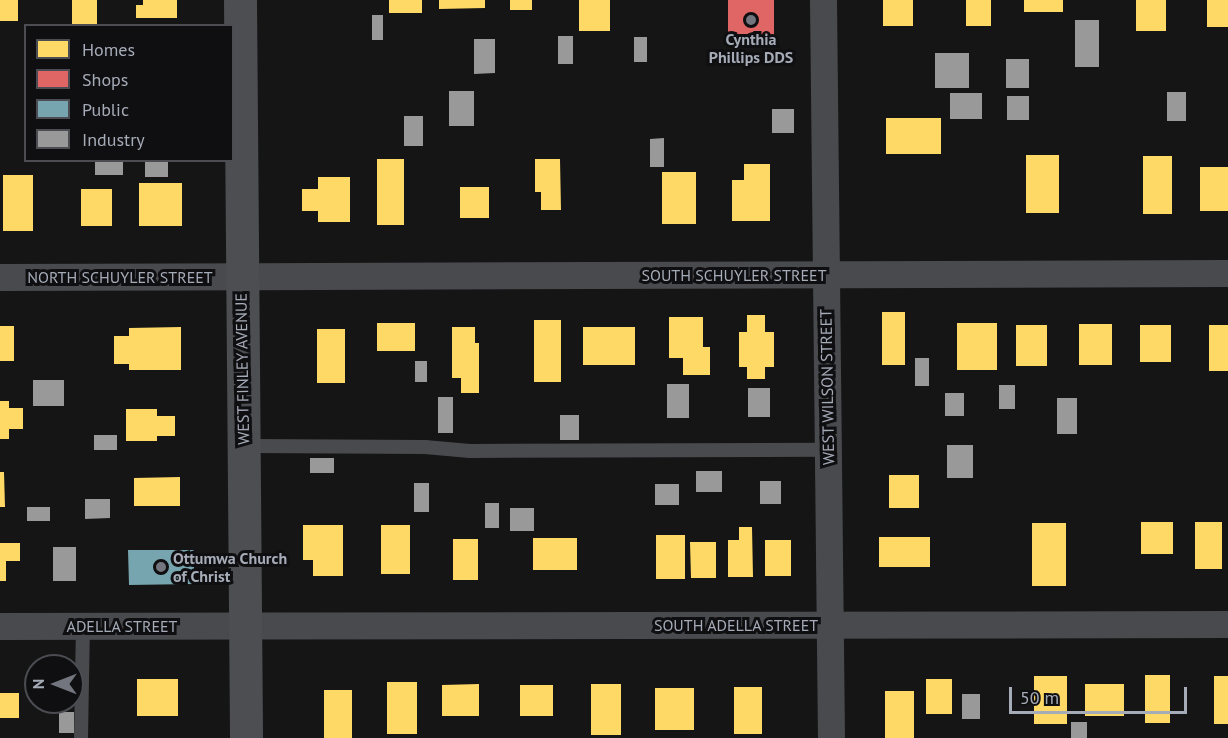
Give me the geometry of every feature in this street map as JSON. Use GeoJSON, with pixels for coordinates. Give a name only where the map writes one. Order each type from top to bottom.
{"type":"FeatureCollection","features":[{"type":"Feature","properties":{"kind":"main road","name":"WEST FINLEY AVENUE"},"geometry":{"type":"LineString","coordinates":[[240,0],[240,277],[246,738]]}},
{"type":"Feature","properties":{"kind":"street","name":"WEST WILSON STREET"},"geometry":{"type":"LineString","coordinates":[[823,0],[831,738]]}},
{"type":"Feature","properties":{"kind":"street","name":"SOUTH SCHUYLER STREET"},"geometry":{"type":"LineString","coordinates":[[240,277],[1228,273]]}},
{"type":"Feature","properties":{"kind":"street","name":"NORTH SCHUYLER STREET"},"geometry":{"type":"LineString","coordinates":[[0,277],[240,277]]}},
{"type":"Feature","properties":{"kind":"street","name":"SOUTH ADELLA STREET"},"geometry":{"type":"LineString","coordinates":[[245,626],[1228,624]]}},
{"type":"Feature","properties":{"kind":"street","name":"ADELLA STREET"},"geometry":{"type":"LineString","coordinates":[[0,626],[245,626]]}},
{"type":"Feature","properties":{"kind":"lane"},"geometry":{"type":"LineString","coordinates":[[243,446],[425,447],[470,451],[828,450]]}},
{"type":"Feature","properties":{"kind":"lane"},"geometry":{"type":"LineString","coordinates":[[81,738],[83,627]]}},
{"type":"Feature","properties":{"kind":"building: Homes"},"geometry":{"type":"Polygon","coordinates":[[[0,0],[18,0],[18,21],[0,21],[0,0]]]}},
{"type":"Feature","properties":{"kind":"building: Homes"},"geometry":{"type":"Polygon","coordinates":[[[72,0],[97,0],[97,24],[72,24],[72,0]]]}},
{"type":"Feature","properties":{"kind":"building: Homes"},"geometry":{"type":"Polygon","coordinates":[[[143,0],[177,0],[177,18],[136,18],[136,5],[143,5],[143,0]]]}},
{"type":"Feature","properties":{"kind":"building: Homes"},"geometry":{"type":"Polygon","coordinates":[[[389,0],[422,0],[422,13],[389,13],[389,0]]]}},
{"type":"Feature","properties":{"kind":"building: Homes"},"geometry":{"type":"Polygon","coordinates":[[[439,0],[485,0],[485,8],[439,9],[439,0]]]}},
{"type":"Feature","properties":{"kind":"building: Homes"},"geometry":{"type":"Polygon","coordinates":[[[510,0],[532,0],[532,10],[510,10],[510,0]]]}},
{"type":"Feature","properties":{"kind":"building: Homes"},"geometry":{"type":"Polygon","coordinates":[[[579,0],[610,0],[610,31],[579,31],[579,0]]]}},
{"type":"Feature","properties":{"kind":"building: Homes"},"geometry":{"type":"Polygon","coordinates":[[[883,0],[913,0],[913,26],[883,26],[883,0]]]}},
{"type":"Feature","properties":{"kind":"building: Homes"},"geometry":{"type":"Polygon","coordinates":[[[966,0],[991,0],[991,26],[966,26],[966,0]]]}},
{"type":"Feature","properties":{"kind":"building: Homes"},"geometry":{"type":"Polygon","coordinates":[[[1024,0],[1063,0],[1063,12],[1024,12],[1024,0]]]}},
{"type":"Feature","properties":{"kind":"building: Homes"},"geometry":{"type":"Polygon","coordinates":[[[1136,0],[1166,0],[1166,31],[1136,31],[1136,0]]]}},
{"type":"Feature","properties":{"kind":"building: Homes"},"geometry":{"type":"Polygon","coordinates":[[[1207,0],[1228,0],[1228,27],[1207,27],[1207,0]]]}},
{"type":"Feature","properties":{"kind":"building: Homes"},"geometry":{"type":"Polygon","coordinates":[[[886,118],[941,118],[941,154],[886,154],[886,118]]]}},
{"type":"Feature","properties":{"kind":"building: Homes"},"geometry":{"type":"Polygon","coordinates":[[[1026,155],[1059,155],[1059,213],[1026,213],[1026,155]]]}},
{"type":"Feature","properties":{"kind":"building: Homes"},"geometry":{"type":"Polygon","coordinates":[[[1143,156],[1172,156],[1172,214],[1143,214],[1143,156]]]}},
{"type":"Feature","properties":{"kind":"building: Homes"},"geometry":{"type":"Polygon","coordinates":[[[377,159],[404,159],[404,225],[377,225],[377,159]]]}},
{"type":"Feature","properties":{"kind":"building: Homes"},"geometry":{"type":"Polygon","coordinates":[[[535,159],[560,159],[561,210],[541,210],[541,192],[535,192],[535,159]]]}},
{"type":"Feature","properties":{"kind":"building: Homes"},"geometry":{"type":"Polygon","coordinates":[[[744,164],[770,164],[770,221],[732,221],[732,180],[744,180],[744,164]]]}},
{"type":"Feature","properties":{"kind":"building: Homes"},"geometry":{"type":"Polygon","coordinates":[[[1200,167],[1228,167],[1228,211],[1200,211],[1200,167]]]}},
{"type":"Feature","properties":{"kind":"building: Homes"},"geometry":{"type":"Polygon","coordinates":[[[662,172],[696,172],[696,224],[662,224],[662,172]]]}},
{"type":"Feature","properties":{"kind":"building: Homes"},"geometry":{"type":"Polygon","coordinates":[[[3,175],[33,175],[33,231],[3,231],[3,175]]]}},
{"type":"Feature","properties":{"kind":"building: Homes"},"geometry":{"type":"Polygon","coordinates":[[[318,177],[350,177],[350,222],[318,222],[318,211],[302,211],[302,189],[318,189],[318,177]]]}},
{"type":"Feature","properties":{"kind":"building: Homes"},"geometry":{"type":"Polygon","coordinates":[[[139,183],[182,183],[182,226],[139,226],[139,183]]]}},
{"type":"Feature","properties":{"kind":"building: Homes"},"geometry":{"type":"Polygon","coordinates":[[[460,187],[489,187],[489,218],[460,218],[460,187]]]}},
{"type":"Feature","properties":{"kind":"building: Homes"},"geometry":{"type":"Polygon","coordinates":[[[81,189],[112,189],[112,226],[81,226],[81,189]]]}},
{"type":"Feature","properties":{"kind":"building: Homes"},"geometry":{"type":"Polygon","coordinates":[[[882,312],[905,312],[905,365],[882,365],[882,312]]]}},
{"type":"Feature","properties":{"kind":"building: Homes"},"geometry":{"type":"Polygon","coordinates":[[[747,315],[765,315],[765,332],[774,332],[774,367],[765,367],[765,379],[747,379],[747,367],[739,367],[739,332],[747,332],[747,315]]]}},
{"type":"Feature","properties":{"kind":"building: Homes"},"geometry":{"type":"Polygon","coordinates":[[[669,317],[703,317],[703,347],[710,347],[710,375],[683,375],[683,358],[669,358],[669,317]]]}},
{"type":"Feature","properties":{"kind":"building: Homes"},"geometry":{"type":"Polygon","coordinates":[[[534,320],[561,320],[561,382],[534,382],[534,320]]]}},
{"type":"Feature","properties":{"kind":"building: Homes"},"geometry":{"type":"Polygon","coordinates":[[[377,323],[415,323],[415,351],[377,351],[377,323]]]}},
{"type":"Feature","properties":{"kind":"building: Homes"},"geometry":{"type":"Polygon","coordinates":[[[957,323],[997,323],[997,370],[957,370],[957,323]]]}},
{"type":"Feature","properties":{"kind":"building: Homes"},"geometry":{"type":"Polygon","coordinates":[[[1079,324],[1112,324],[1112,365],[1079,365],[1079,324]]]}},
{"type":"Feature","properties":{"kind":"building: Homes"},"geometry":{"type":"Polygon","coordinates":[[[1016,325],[1047,325],[1047,366],[1016,366],[1016,325]]]}},
{"type":"Feature","properties":{"kind":"building: Homes"},"geometry":{"type":"Polygon","coordinates":[[[1140,325],[1171,325],[1171,362],[1140,362],[1140,325]]]}},
{"type":"Feature","properties":{"kind":"building: Homes"},"geometry":{"type":"Polygon","coordinates":[[[1209,325],[1228,325],[1228,371],[1209,371],[1209,325]]]}},
{"type":"Feature","properties":{"kind":"building: Homes"},"geometry":{"type":"Polygon","coordinates":[[[0,326],[14,326],[14,361],[0,361],[0,326]]]}},
{"type":"Feature","properties":{"kind":"building: Homes"},"geometry":{"type":"Polygon","coordinates":[[[181,327],[181,370],[129,370],[129,364],[114,364],[114,336],[129,336],[129,328],[181,327]]]}},
{"type":"Feature","properties":{"kind":"building: Homes"},"geometry":{"type":"Polygon","coordinates":[[[452,327],[475,327],[475,343],[479,343],[479,393],[461,393],[461,378],[452,378],[452,327]]]}},
{"type":"Feature","properties":{"kind":"building: Homes"},"geometry":{"type":"Polygon","coordinates":[[[583,327],[635,327],[635,365],[583,365],[583,327]]]}},
{"type":"Feature","properties":{"kind":"building: Homes"},"geometry":{"type":"Polygon","coordinates":[[[317,329],[345,329],[345,383],[317,383],[317,329]]]}},
{"type":"Feature","properties":{"kind":"building: Homes"},"geometry":{"type":"Polygon","coordinates":[[[0,401],[9,401],[9,408],[23,408],[23,429],[9,429],[9,439],[0,439],[0,401]]]}},
{"type":"Feature","properties":{"kind":"building: Homes"},"geometry":{"type":"Polygon","coordinates":[[[126,409],[157,409],[157,416],[175,416],[175,436],[157,436],[157,441],[126,441],[126,409]]]}},
{"type":"Feature","properties":{"kind":"building: Homes"},"geometry":{"type":"Polygon","coordinates":[[[0,472],[4,472],[5,507],[0,507],[0,472]]]}},
{"type":"Feature","properties":{"kind":"building: Homes"},"geometry":{"type":"Polygon","coordinates":[[[889,475],[919,475],[919,508],[889,508],[889,475]]]}},
{"type":"Feature","properties":{"kind":"building: Homes"},"geometry":{"type":"Polygon","coordinates":[[[180,477],[180,506],[134,506],[134,478],[180,477]]]}},
{"type":"Feature","properties":{"kind":"building: Homes"},"geometry":{"type":"Polygon","coordinates":[[[1141,522],[1173,522],[1173,554],[1141,554],[1141,522]]]}},
{"type":"Feature","properties":{"kind":"building: Homes"},"geometry":{"type":"Polygon","coordinates":[[[1195,522],[1222,522],[1222,569],[1195,569],[1195,522]]]}},
{"type":"Feature","properties":{"kind":"building: Homes"},"geometry":{"type":"Polygon","coordinates":[[[1032,523],[1066,523],[1066,586],[1032,586],[1032,523]]]}},
{"type":"Feature","properties":{"kind":"building: Homes"},"geometry":{"type":"Polygon","coordinates":[[[303,525],[343,525],[343,576],[313,576],[313,560],[303,560],[303,525]]]}},
{"type":"Feature","properties":{"kind":"building: Homes"},"geometry":{"type":"Polygon","coordinates":[[[381,525],[410,525],[410,574],[381,574],[381,525]]]}},
{"type":"Feature","properties":{"kind":"building: Homes"},"geometry":{"type":"Polygon","coordinates":[[[739,527],[752,527],[753,577],[728,577],[728,540],[739,540],[739,527]]]}},
{"type":"Feature","properties":{"kind":"building: Homes"},"geometry":{"type":"Polygon","coordinates":[[[656,535],[685,535],[685,579],[656,579],[656,535]]]}},
{"type":"Feature","properties":{"kind":"building: Homes"},"geometry":{"type":"Polygon","coordinates":[[[879,537],[930,537],[930,567],[879,567],[879,537]]]}},
{"type":"Feature","properties":{"kind":"building: Homes"},"geometry":{"type":"Polygon","coordinates":[[[533,538],[577,538],[577,570],[533,570],[533,538]]]}},
{"type":"Feature","properties":{"kind":"building: Homes"},"geometry":{"type":"Polygon","coordinates":[[[453,539],[478,539],[478,580],[453,580],[453,539]]]}},
{"type":"Feature","properties":{"kind":"building: Homes"},"geometry":{"type":"Polygon","coordinates":[[[765,540],[791,540],[791,576],[765,576],[765,540]]]}},
{"type":"Feature","properties":{"kind":"building: Homes"},"geometry":{"type":"Polygon","coordinates":[[[690,542],[716,542],[716,578],[691,578],[690,542]]]}},
{"type":"Feature","properties":{"kind":"building: Homes"},"geometry":{"type":"Polygon","coordinates":[[[0,543],[20,543],[20,561],[6,561],[6,581],[0,581],[0,543]]]}},
{"type":"Feature","properties":{"kind":"building: Homes"},"geometry":{"type":"Polygon","coordinates":[[[1145,675],[1170,675],[1170,723],[1145,723],[1145,675]]]}},
{"type":"Feature","properties":{"kind":"building: Homes"},"geometry":{"type":"Polygon","coordinates":[[[1034,676],[1067,676],[1067,724],[1034,724],[1034,676]]]}},
{"type":"Feature","properties":{"kind":"building: Homes"},"geometry":{"type":"Polygon","coordinates":[[[1214,676],[1228,676],[1228,724],[1214,724],[1214,676]]]}},
{"type":"Feature","properties":{"kind":"building: Homes"},"geometry":{"type":"Polygon","coordinates":[[[137,679],[178,679],[178,716],[137,716],[137,679]]]}},
{"type":"Feature","properties":{"kind":"building: Homes"},"geometry":{"type":"Polygon","coordinates":[[[926,679],[952,679],[952,714],[926,714],[926,679]]]}},
{"type":"Feature","properties":{"kind":"building: Homes"},"geometry":{"type":"Polygon","coordinates":[[[387,682],[417,682],[417,734],[387,734],[387,682]]]}},
{"type":"Feature","properties":{"kind":"building: Homes"},"geometry":{"type":"Polygon","coordinates":[[[479,684],[479,716],[442,716],[442,685],[479,684]]]}},
{"type":"Feature","properties":{"kind":"building: Homes"},"geometry":{"type":"Polygon","coordinates":[[[591,684],[621,684],[621,735],[591,735],[591,684]]]}},
{"type":"Feature","properties":{"kind":"building: Homes"},"geometry":{"type":"Polygon","coordinates":[[[1085,684],[1124,684],[1124,716],[1085,716],[1085,684]]]}},
{"type":"Feature","properties":{"kind":"building: Homes"},"geometry":{"type":"Polygon","coordinates":[[[520,685],[553,685],[553,716],[520,716],[520,685]]]}},
{"type":"Feature","properties":{"kind":"building: Homes"},"geometry":{"type":"Polygon","coordinates":[[[734,687],[762,687],[762,734],[734,734],[734,687]]]}},
{"type":"Feature","properties":{"kind":"building: Homes"},"geometry":{"type":"Polygon","coordinates":[[[655,688],[694,688],[694,730],[655,730],[655,688]]]}},
{"type":"Feature","properties":{"kind":"building: Homes"},"geometry":{"type":"Polygon","coordinates":[[[324,690],[352,690],[352,738],[324,738],[324,690]]]}},
{"type":"Feature","properties":{"kind":"building: Homes"},"geometry":{"type":"Polygon","coordinates":[[[885,691],[914,691],[914,738],[885,738],[885,691]]]}},
{"type":"Feature","properties":{"kind":"building: Homes"},"geometry":{"type":"Polygon","coordinates":[[[0,693],[19,693],[19,718],[0,718],[0,693]]]}},
{"type":"Feature","properties":{"kind":"building: Shops","name":"Cynthia Phillips DDS"},"geometry":{"type":"Polygon","coordinates":[[[728,0],[774,0],[774,40],[728,40],[728,0]]]}},
{"type":"Feature","properties":{"kind":"building: Public","name":"Ottumwa Church of Christ"},"geometry":{"type":"Polygon","coordinates":[[[128,550],[194,550],[194,584],[129,585],[128,550]]]}},
{"type":"Feature","properties":{"kind":"building: Industry"},"geometry":{"type":"Polygon","coordinates":[[[372,15],[383,15],[383,40],[372,40],[372,15]]]}},
{"type":"Feature","properties":{"kind":"building: Industry"},"geometry":{"type":"Polygon","coordinates":[[[1075,20],[1099,20],[1099,67],[1075,67],[1075,20]]]}},
{"type":"Feature","properties":{"kind":"building: Industry"},"geometry":{"type":"Polygon","coordinates":[[[558,36],[573,36],[573,64],[558,64],[558,36]]]}},
{"type":"Feature","properties":{"kind":"building: Industry"},"geometry":{"type":"Polygon","coordinates":[[[634,37],[647,37],[647,62],[634,62],[634,37]]]}},
{"type":"Feature","properties":{"kind":"building: Industry"},"geometry":{"type":"Polygon","coordinates":[[[474,39],[495,39],[495,73],[474,74],[474,39]]]}},
{"type":"Feature","properties":{"kind":"building: Industry"},"geometry":{"type":"Polygon","coordinates":[[[935,53],[969,53],[969,88],[935,88],[935,53]]]}},
{"type":"Feature","properties":{"kind":"building: Industry"},"geometry":{"type":"Polygon","coordinates":[[[1006,59],[1029,59],[1029,88],[1006,88],[1006,59]]]}},
{"type":"Feature","properties":{"kind":"building: Industry"},"geometry":{"type":"Polygon","coordinates":[[[449,91],[474,91],[474,126],[449,126],[449,91]]]}},
{"type":"Feature","properties":{"kind":"building: Industry"},"geometry":{"type":"Polygon","coordinates":[[[1167,92],[1186,92],[1186,121],[1167,121],[1167,92]]]}},
{"type":"Feature","properties":{"kind":"building: Industry"},"geometry":{"type":"Polygon","coordinates":[[[950,93],[982,93],[982,119],[950,119],[950,93]]]}},
{"type":"Feature","properties":{"kind":"building: Industry"},"geometry":{"type":"Polygon","coordinates":[[[1007,96],[1029,96],[1029,120],[1007,120],[1007,96]]]}},
{"type":"Feature","properties":{"kind":"building: Industry"},"geometry":{"type":"Polygon","coordinates":[[[772,109],[794,109],[794,133],[772,133],[772,109]]]}},
{"type":"Feature","properties":{"kind":"building: Industry"},"geometry":{"type":"Polygon","coordinates":[[[404,116],[423,116],[423,146],[404,146],[404,116]]]}},
{"type":"Feature","properties":{"kind":"building: Industry"},"geometry":{"type":"Polygon","coordinates":[[[664,138],[664,167],[650,167],[650,139],[664,138]]]}},
{"type":"Feature","properties":{"kind":"building: Industry"},"geometry":{"type":"Polygon","coordinates":[[[95,162],[123,162],[123,175],[95,175],[95,162]]]}},
{"type":"Feature","properties":{"kind":"building: Industry"},"geometry":{"type":"Polygon","coordinates":[[[145,162],[168,162],[168,177],[145,177],[145,162]]]}},
{"type":"Feature","properties":{"kind":"building: Industry"},"geometry":{"type":"Polygon","coordinates":[[[915,358],[929,358],[929,386],[915,386],[915,358]]]}},
{"type":"Feature","properties":{"kind":"building: Industry"},"geometry":{"type":"Polygon","coordinates":[[[415,361],[427,361],[427,382],[415,382],[415,361]]]}},
{"type":"Feature","properties":{"kind":"building: Industry"},"geometry":{"type":"Polygon","coordinates":[[[33,380],[64,380],[64,406],[33,406],[33,380]]]}},
{"type":"Feature","properties":{"kind":"building: Industry"},"geometry":{"type":"Polygon","coordinates":[[[667,384],[689,384],[689,418],[667,418],[667,384]]]}},
{"type":"Feature","properties":{"kind":"building: Industry"},"geometry":{"type":"Polygon","coordinates":[[[999,385],[1015,385],[1015,409],[999,409],[999,385]]]}},
{"type":"Feature","properties":{"kind":"building: Industry"},"geometry":{"type":"Polygon","coordinates":[[[748,388],[770,388],[770,417],[748,417],[748,388]]]}},
{"type":"Feature","properties":{"kind":"building: Industry"},"geometry":{"type":"Polygon","coordinates":[[[945,393],[964,393],[964,416],[945,416],[945,393]]]}},
{"type":"Feature","properties":{"kind":"building: Industry"},"geometry":{"type":"Polygon","coordinates":[[[438,397],[453,397],[453,433],[438,433],[438,397]]]}},
{"type":"Feature","properties":{"kind":"building: Industry"},"geometry":{"type":"Polygon","coordinates":[[[1057,398],[1077,398],[1077,434],[1057,434],[1057,398]]]}},
{"type":"Feature","properties":{"kind":"building: Industry"},"geometry":{"type":"Polygon","coordinates":[[[560,415],[579,415],[579,440],[560,440],[560,415]]]}},
{"type":"Feature","properties":{"kind":"building: Industry"},"geometry":{"type":"Polygon","coordinates":[[[94,435],[117,435],[117,450],[94,450],[94,435]]]}},
{"type":"Feature","properties":{"kind":"building: Industry"},"geometry":{"type":"Polygon","coordinates":[[[947,445],[973,445],[973,478],[947,478],[947,445]]]}},
{"type":"Feature","properties":{"kind":"building: Industry"},"geometry":{"type":"Polygon","coordinates":[[[310,458],[334,458],[334,473],[310,473],[310,458]]]}},
{"type":"Feature","properties":{"kind":"building: Industry"},"geometry":{"type":"Polygon","coordinates":[[[696,471],[722,471],[722,492],[696,492],[696,471]]]}},
{"type":"Feature","properties":{"kind":"building: Industry"},"geometry":{"type":"Polygon","coordinates":[[[760,481],[781,481],[781,504],[760,504],[760,481]]]}},
{"type":"Feature","properties":{"kind":"building: Industry"},"geometry":{"type":"Polygon","coordinates":[[[414,483],[429,483],[429,512],[414,512],[414,483]]]}},
{"type":"Feature","properties":{"kind":"building: Industry"},"geometry":{"type":"Polygon","coordinates":[[[655,484],[679,484],[679,505],[655,505],[655,484]]]}},
{"type":"Feature","properties":{"kind":"building: Industry"},"geometry":{"type":"Polygon","coordinates":[[[85,499],[110,499],[110,518],[85,519],[85,499]]]}},
{"type":"Feature","properties":{"kind":"building: Industry"},"geometry":{"type":"Polygon","coordinates":[[[485,503],[499,503],[499,528],[485,528],[485,503]]]}},
{"type":"Feature","properties":{"kind":"building: Industry"},"geometry":{"type":"Polygon","coordinates":[[[27,507],[50,507],[50,521],[27,521],[27,507]]]}},
{"type":"Feature","properties":{"kind":"building: Industry"},"geometry":{"type":"Polygon","coordinates":[[[510,508],[534,508],[534,531],[510,531],[510,508]]]}},
{"type":"Feature","properties":{"kind":"building: Industry"},"geometry":{"type":"Polygon","coordinates":[[[53,547],[76,547],[76,581],[53,581],[53,547]]]}},
{"type":"Feature","properties":{"kind":"building: Industry"},"geometry":{"type":"Polygon","coordinates":[[[962,694],[980,694],[980,719],[962,719],[962,694]]]}},
{"type":"Feature","properties":{"kind":"building: Industry"},"geometry":{"type":"Polygon","coordinates":[[[59,714],[74,714],[74,733],[59,733],[59,714]]]}},
{"type":"Feature","properties":{"kind":"building: Industry"},"geometry":{"type":"Polygon","coordinates":[[[1071,722],[1087,722],[1087,738],[1071,738],[1071,722]]]}},
{"type":"Feature","properties":{"kind":"place","name":"Cynthia Phillips DDS"},"geometry":{"type":"Point","coordinates":[751,20]}},
{"type":"Feature","properties":{"kind":"place","name":"Ottumwa Church of Christ"},"geometry":{"type":"Point","coordinates":[161,567]}}]}
